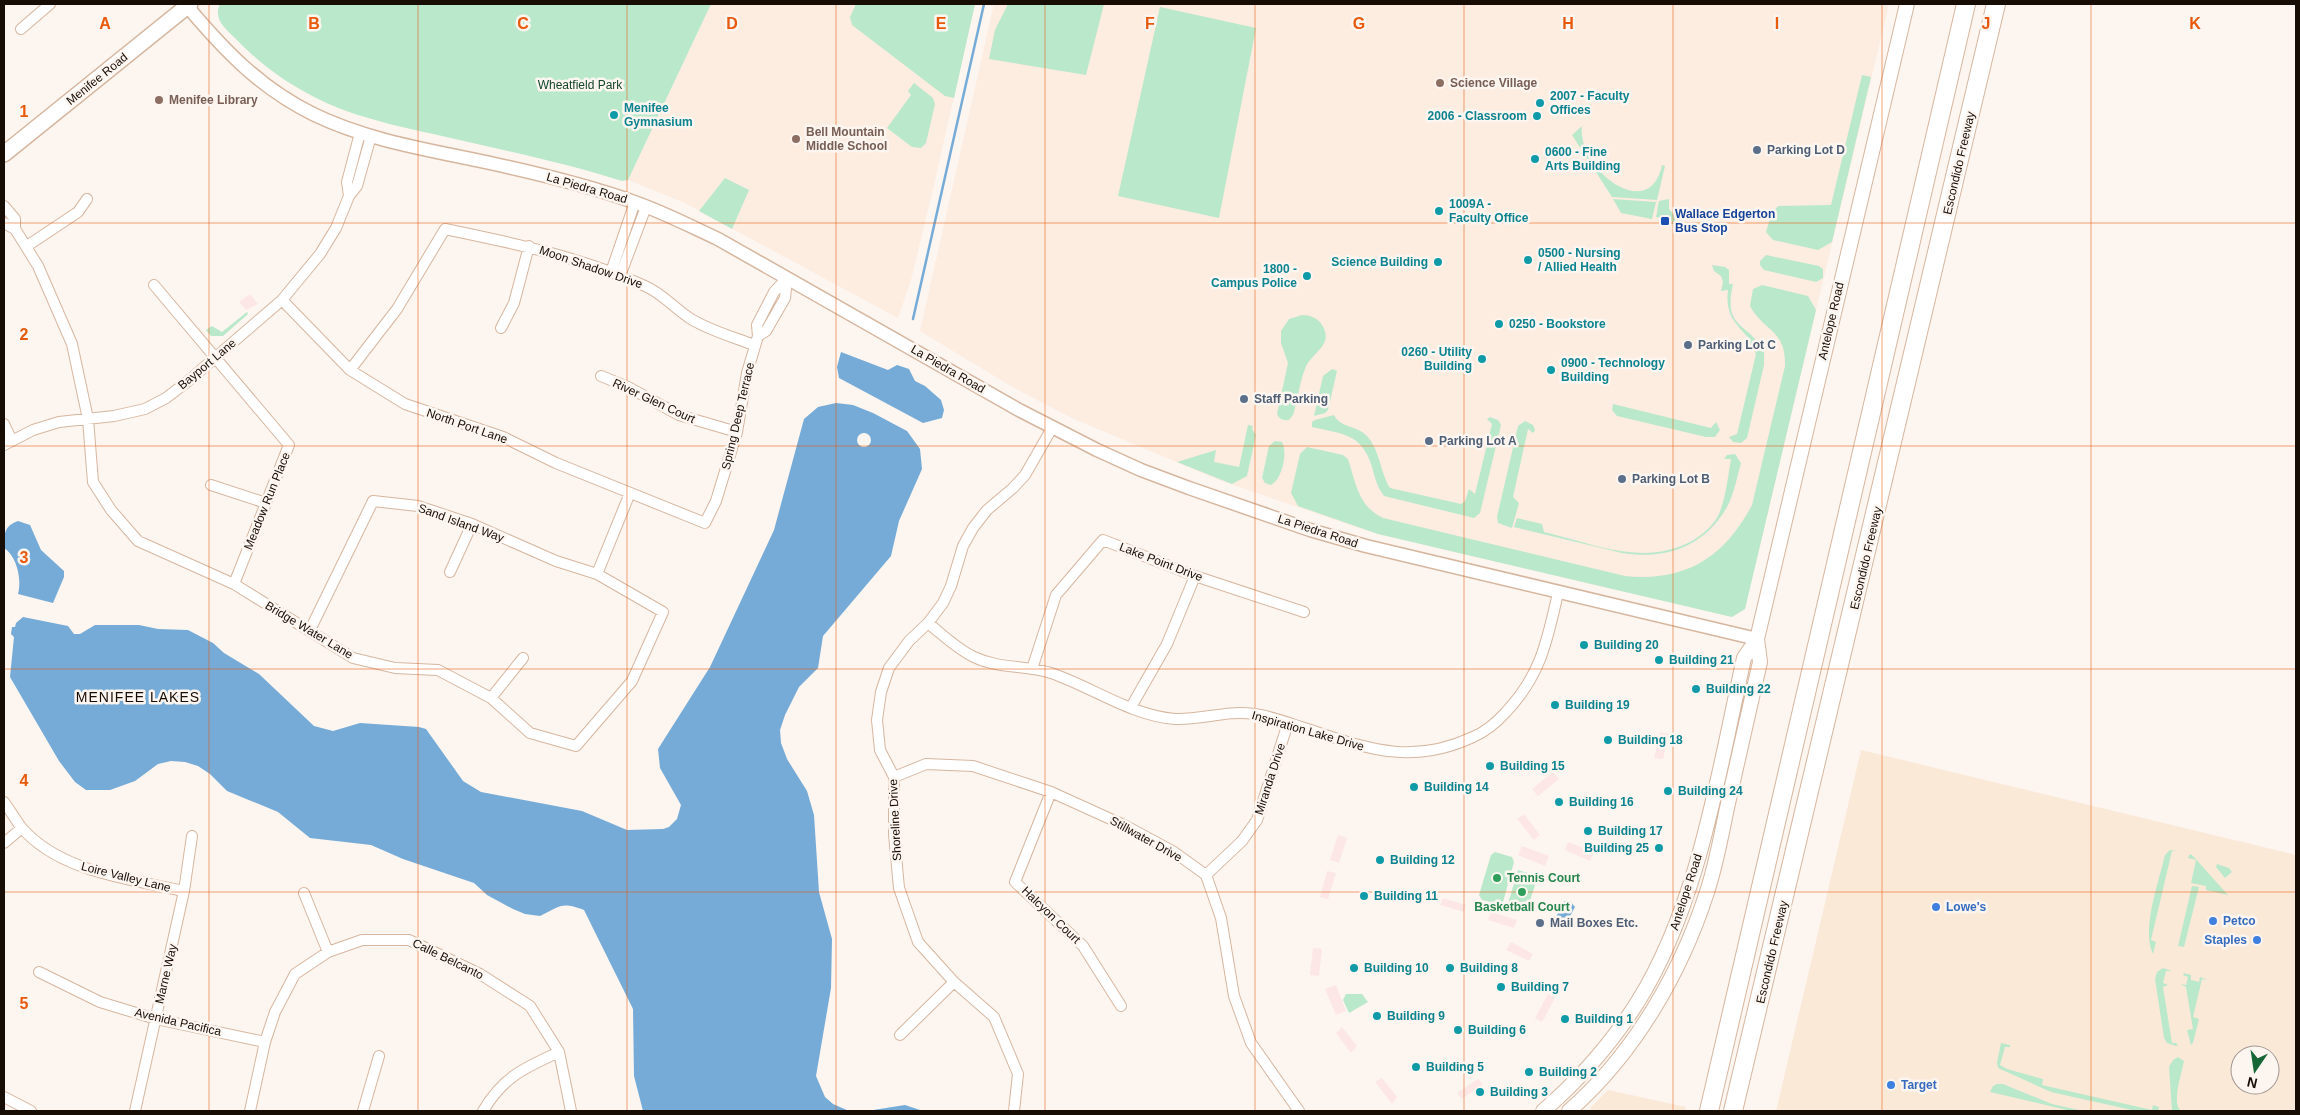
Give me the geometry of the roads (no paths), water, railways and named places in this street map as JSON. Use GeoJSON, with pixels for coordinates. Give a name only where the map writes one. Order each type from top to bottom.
{"type":"FeatureCollection","features":[{"type":"Feature","properties":{"kind":"highway","name":"Escondido Freeway"},"geometry":{"type":"LineString","coordinates":[[1709,1111],[1966,4]]}},
{"type":"Feature","properties":{"kind":"highway","name":"Escondido Freeway"},"geometry":{"type":"LineString","coordinates":[[1734,1111],[1996,4]]}},
{"type":"Feature","properties":{"kind":"highway"},"geometry":{"type":"LineString","coordinates":[[1699,1111],[1707,1081],[1722,1059]]}},
{"type":"Feature","properties":{"kind":"highway"},"geometry":{"type":"LineString","coordinates":[[1741,1080],[1743,1111]]}},
{"type":"Feature","properties":{"kind":"main road","name":"Antelope Road"},"geometry":{"type":"LineString","coordinates":[[1569,1111],[1605,1075],[1640,1029],[1669,982],[1696,923],[1716,856],[1760,662],[1757,639],[1907,4]]}},
{"type":"Feature","properties":{"kind":"main road","name":"Menifee Road"},"geometry":{"type":"LineString","coordinates":[[4,154],[188,5]]}},
{"type":"Feature","properties":{"kind":"main road","name":"Antelope Road"},"geometry":{"type":"LineString","coordinates":[[1543,1111],[1579,1078],[1623,1023],[1649,981],[1670,940],[1688,894],[1744,658],[1757,639]]}},
{"type":"Feature","properties":{"kind":"street"},"geometry":{"type":"LineString","coordinates":[[20,29],[50,4]]}},
{"type":"Feature","properties":{"kind":"street","name":"La Piedra Road"},"geometry":{"type":"LineString","coordinates":[[188,5],[230,56],[274,91],[312,114],[365,135],[543,175],[640,205],[718,239],[1052,428],[1141,470],[1310,530],[1423,561],[1757,639]]}},
{"type":"Feature","properties":{"kind":"street","name":"Bayport Lane"},"geometry":{"type":"LineString","coordinates":[[8,443],[33,430],[59,422],[145,409],[166,398],[282,300],[320,254],[336,228],[349,196],[347,182],[365,135]]}},
{"type":"Feature","properties":{"kind":"street"},"geometry":{"type":"LineString","coordinates":[[27,246],[78,212],[87,199]]}},
{"type":"Feature","properties":{"kind":"street"},"geometry":{"type":"LineString","coordinates":[[616,274],[640,205]]}},
{"type":"Feature","properties":{"kind":"street","name":"Bridge Water Lane"},"geometry":{"type":"LineString","coordinates":[[4,206],[15,219],[15,229]]}},
{"type":"Feature","properties":{"kind":"street","name":"Bridge Water Lane"},"geometry":{"type":"LineString","coordinates":[[4,223],[15,229],[27,246],[54,298],[72,344],[88,419],[93,482],[111,510],[138,541],[234,584],[353,658],[395,668],[438,670],[491,698],[530,733],[576,746],[632,681],[663,612],[597,574]]}},
{"type":"Feature","properties":{"kind":"street","name":"Moon Shadow Drive"},"geometry":{"type":"LineString","coordinates":[[350,370],[397,309],[445,229],[552,252],[616,274],[648,287],[691,318],[712,330],[756,341]]}},
{"type":"Feature","properties":{"kind":"street"},"geometry":{"type":"LineString","coordinates":[[501,328],[514,303],[529,246]]}},
{"type":"Feature","properties":{"kind":"street","name":"Spring Deep Terrace"},"geometry":{"type":"LineString","coordinates":[[705,523],[716,501],[737,432],[756,341],[757,325],[774,292],[786,278]]}},
{"type":"Feature","properties":{"kind":"street","name":"Meadow Run Place"},"geometry":{"type":"LineString","coordinates":[[154,285],[288,446],[234,584]]}},
{"type":"Feature","properties":{"kind":"street","name":"North Port Lane"},"geometry":{"type":"LineString","coordinates":[[282,300],[350,370],[404,404],[503,437],[556,463],[705,523]]}},
{"type":"Feature","properties":{"kind":"street","name":"River Glen Court"},"geometry":{"type":"LineString","coordinates":[[601,376],[628,387],[679,416],[737,432]]}},
{"type":"Feature","properties":{"kind":"street"},"geometry":{"type":"LineString","coordinates":[[4,424],[8,443]]}},
{"type":"Feature","properties":{"kind":"street","name":"Shoreline Drive"},"geometry":{"type":"LineString","coordinates":[[1014,1111],[1018,1074],[994,1017],[954,982],[918,942],[899,888],[894,834],[894,776],[880,750],[877,720],[881,692],[889,668],[908,641],[928,623],[943,603],[951,586],[963,546],[973,528],[987,510],[1013,488],[1024,475],[1052,428]]}},
{"type":"Feature","properties":{"kind":"street"},"geometry":{"type":"LineString","coordinates":[[211,485],[266,503]]}},
{"type":"Feature","properties":{"kind":"street"},"geometry":{"type":"LineString","coordinates":[[597,574],[630,493]]}},
{"type":"Feature","properties":{"kind":"street","name":"Sand Island Way"},"geometry":{"type":"LineString","coordinates":[[310,630],[373,501],[418,506],[472,524],[556,561],[597,574]]}},
{"type":"Feature","properties":{"kind":"street"},"geometry":{"type":"LineString","coordinates":[[450,572],[472,524]]}},
{"type":"Feature","properties":{"kind":"street","name":"Lake Point Drive"},"geometry":{"type":"LineString","coordinates":[[1032,669],[1056,594],[1103,540],[1195,576],[1304,612]]}},
{"type":"Feature","properties":{"kind":"street"},"geometry":{"type":"LineString","coordinates":[[1131,707],[1167,644],[1195,576]]}},
{"type":"Feature","properties":{"kind":"street","name":"Inspiration Lake Drive"},"geometry":{"type":"LineString","coordinates":[[928,623],[974,657],[1009,668],[1032,669],[1050,673],[1155,716],[1197,718],[1228,713],[1255,714],[1366,748],[1394,753],[1423,753],[1448,747],[1475,737],[1499,719],[1521,696],[1535,674],[1544,650],[1558,593]]}},
{"type":"Feature","properties":{"kind":"street"},"geometry":{"type":"LineString","coordinates":[[491,698],[523,658]]}},
{"type":"Feature","properties":{"kind":"street","name":"Miranda Drive"},"geometry":{"type":"LineString","coordinates":[[1206,875],[1242,841],[1257,820],[1288,723]]}},
{"type":"Feature","properties":{"kind":"street","name":"Stillwater Drive"},"geometry":{"type":"LineString","coordinates":[[894,776],[926,764],[974,766],[1052,792],[1126,826],[1174,852],[1206,875]]}},
{"type":"Feature","properties":{"kind":"street","name":"Halcyon Court"},"geometry":{"type":"LineString","coordinates":[[1052,792],[1015,882],[1083,946],[1121,1006]]}},
{"type":"Feature","properties":{"kind":"street","name":"Loire Valley Lane"},"geometry":{"type":"LineString","coordinates":[[4,802],[22,828],[64,860],[90,870],[184,891]]}},
{"type":"Feature","properties":{"kind":"street"},"geometry":{"type":"LineString","coordinates":[[4,843],[22,828]]}},
{"type":"Feature","properties":{"kind":"street","name":"Marne Way"},"geometry":{"type":"LineString","coordinates":[[135,1111],[184,891],[192,836]]}},
{"type":"Feature","properties":{"kind":"street"},"geometry":{"type":"LineString","coordinates":[[1206,875],[1221,918],[1234,996],[1250,1043],[1299,1111]]}},
{"type":"Feature","properties":{"kind":"street"},"geometry":{"type":"LineString","coordinates":[[304,892],[328,952]]}},
{"type":"Feature","properties":{"kind":"street","name":"Calle Belcanto"},"geometry":{"type":"LineString","coordinates":[[250,1111],[264,1042],[275,1012],[295,974],[328,952],[362,940],[410,940],[480,974],[530,1006],[559,1052],[572,1111]]}},
{"type":"Feature","properties":{"kind":"street","name":"Avenida Pacifica"},"geometry":{"type":"LineString","coordinates":[[39,972],[100,1002],[156,1019],[264,1042]]}},
{"type":"Feature","properties":{"kind":"street"},"geometry":{"type":"LineString","coordinates":[[900,1035],[954,982]]}},
{"type":"Feature","properties":{"kind":"street"},"geometry":{"type":"LineString","coordinates":[[483,1111],[494,1092],[520,1070],[559,1052]]}},
{"type":"Feature","properties":{"kind":"street"},"geometry":{"type":"LineString","coordinates":[[363,1111],[379,1056]]}},
{"type":"Feature","properties":{"kind":"street"},"geometry":{"type":"LineString","coordinates":[[4,1097],[31,1111]]}},
{"type":"Feature","properties":{"kind":"water"},"geometry":{"type":"Polygon","coordinates":[[[841,352],[888,370],[897,365],[909,369],[915,381],[925,386],[941,400],[944,410],[942,418],[923,423],[839,378],[837,367],[841,352]]]}},
{"type":"Feature","properties":{"kind":"water"},"geometry":{"type":"Polygon","coordinates":[[[836,403],[853,405],[907,431],[920,449],[922,469],[899,521],[891,556],[823,636],[818,668],[799,687],[780,730],[781,743],[787,759],[807,791],[814,815],[819,892],[832,939],[831,988],[816,1076],[825,1097],[833,1104],[849,1111],[643,1111],[634,1076],[633,1009],[584,910],[570,906],[560,906],[540,916],[525,914],[487,895],[474,883],[403,859],[371,845],[310,838],[278,812],[227,791],[210,774],[198,766],[185,762],[171,761],[158,764],[135,781],[110,790],[86,790],[75,782],[59,761],[10,677],[14,637],[11,634],[12,627],[15,627],[16,623],[23,617],[68,626],[74,634],[80,634],[95,625],[139,625],[158,629],[188,630],[213,643],[224,653],[259,674],[314,726],[333,731],[360,723],[426,729],[463,781],[481,792],[582,811],[627,830],[663,829],[669,827],[677,819],[681,805],[660,768],[658,749],[710,667],[774,530],[804,419],[818,407],[836,403]]]}},
{"type":"Feature","properties":{"kind":"water"},"geometry":{"type":"Polygon","coordinates":[[[18,521],[30,525],[41,550],[64,571],[64,577],[53,603],[18,594],[19,575],[15,562],[4,548],[4,539],[7,528],[18,521]]]}},
{"type":"Feature","properties":{"kind":"water"},"geometry":{"type":"Polygon","coordinates":[[[1564,901],[1570,901],[1575,907],[1565,925],[1556,923],[1555,919],[1564,901]]]}},
{"type":"Feature","properties":{"kind":"water"},"geometry":{"type":"Polygon","coordinates":[[[905,1105],[923,1111],[867,1111],[905,1105]]]}},
{"type":"Feature","properties":{"kind":"waterway"},"geometry":{"type":"LineString","coordinates":[[913,319],[984,4]]}},
{"type":"Feature","properties":{"kind":"place","name":"Science Village"},"geometry":{"type":"Point","coordinates":[1440,83]}},
{"type":"Feature","properties":{"kind":"place","name":"Menifee Library"},"geometry":{"type":"Point","coordinates":[159,100]}},
{"type":"Feature","properties":{"kind":"place","name":"2007 - Faculty Offices"},"geometry":{"type":"Point","coordinates":[1540,103]}},
{"type":"Feature","properties":{"kind":"place","name":"Menifee Gymnasium"},"geometry":{"type":"Point","coordinates":[614,115]}},
{"type":"Feature","properties":{"kind":"place","name":"2006 - Classroom"},"geometry":{"type":"Point","coordinates":[1537,116]}},
{"type":"Feature","properties":{"kind":"place","name":"Bell Mountain Middle School"},"geometry":{"type":"Point","coordinates":[796,139]}},
{"type":"Feature","properties":{"kind":"place","name":"Parking Lot D"},"geometry":{"type":"Point","coordinates":[1757,150]}},
{"type":"Feature","properties":{"kind":"place","name":"0600 - Fine Arts Building"},"geometry":{"type":"Point","coordinates":[1535,159]}},
{"type":"Feature","properties":{"kind":"place","name":"1009A - Faculty Office"},"geometry":{"type":"Point","coordinates":[1439,211]}},
{"type":"Feature","properties":{"kind":"place","name":"Wallace Edgerton Bus Stop"},"geometry":{"type":"Point","coordinates":[1665,221]}},
{"type":"Feature","properties":{"kind":"place","name":"0500 - Nursing / Allied Health"},"geometry":{"type":"Point","coordinates":[1528,260]}},
{"type":"Feature","properties":{"kind":"place","name":"Science Building"},"geometry":{"type":"Point","coordinates":[1438,262]}},
{"type":"Feature","properties":{"kind":"place","name":"1800 - Campus Police"},"geometry":{"type":"Point","coordinates":[1307,276]}},
{"type":"Feature","properties":{"kind":"place","name":"0250 - Bookstore"},"geometry":{"type":"Point","coordinates":[1499,324]}},
{"type":"Feature","properties":{"kind":"place","name":"Parking Lot C"},"geometry":{"type":"Point","coordinates":[1688,345]}},
{"type":"Feature","properties":{"kind":"place","name":"0260 - Utility Building"},"geometry":{"type":"Point","coordinates":[1482,359]}},
{"type":"Feature","properties":{"kind":"place","name":"0900 - Technology Building"},"geometry":{"type":"Point","coordinates":[1551,370]}},
{"type":"Feature","properties":{"kind":"place","name":"Staff Parking"},"geometry":{"type":"Point","coordinates":[1244,399]}},
{"type":"Feature","properties":{"kind":"place","name":"Parking Lot A"},"geometry":{"type":"Point","coordinates":[1429,441]}},
{"type":"Feature","properties":{"kind":"place","name":"Parking Lot B"},"geometry":{"type":"Point","coordinates":[1622,479]}},
{"type":"Feature","properties":{"kind":"place","name":"Building 20"},"geometry":{"type":"Point","coordinates":[1584,645]}},
{"type":"Feature","properties":{"kind":"place","name":"Building 21"},"geometry":{"type":"Point","coordinates":[1659,660]}},
{"type":"Feature","properties":{"kind":"place","name":"Building 22"},"geometry":{"type":"Point","coordinates":[1696,689]}},
{"type":"Feature","properties":{"kind":"place","name":"Building 19"},"geometry":{"type":"Point","coordinates":[1555,705]}},
{"type":"Feature","properties":{"kind":"place","name":"Building 18"},"geometry":{"type":"Point","coordinates":[1608,740]}},
{"type":"Feature","properties":{"kind":"place","name":"Building 15"},"geometry":{"type":"Point","coordinates":[1490,766]}},
{"type":"Feature","properties":{"kind":"place","name":"Building 14"},"geometry":{"type":"Point","coordinates":[1414,787]}},
{"type":"Feature","properties":{"kind":"place","name":"Building 24"},"geometry":{"type":"Point","coordinates":[1668,791]}},
{"type":"Feature","properties":{"kind":"place","name":"Building 16"},"geometry":{"type":"Point","coordinates":[1559,802]}},
{"type":"Feature","properties":{"kind":"place","name":"Building 17"},"geometry":{"type":"Point","coordinates":[1588,831]}},
{"type":"Feature","properties":{"kind":"place","name":"Building 25"},"geometry":{"type":"Point","coordinates":[1659,848]}},
{"type":"Feature","properties":{"kind":"place","name":"Building 12"},"geometry":{"type":"Point","coordinates":[1380,860]}},
{"type":"Feature","properties":{"kind":"place","name":"Tennis Court"},"geometry":{"type":"Point","coordinates":[1497,878]}},
{"type":"Feature","properties":{"kind":"place","name":"Basketball Court"},"geometry":{"type":"Point","coordinates":[1522,892]}},
{"type":"Feature","properties":{"kind":"place","name":"Building 11"},"geometry":{"type":"Point","coordinates":[1364,896]}},
{"type":"Feature","properties":{"kind":"place","name":"Lowe's"},"geometry":{"type":"Point","coordinates":[1936,907]}},
{"type":"Feature","properties":{"kind":"place","name":"Petco"},"geometry":{"type":"Point","coordinates":[2213,921]}},
{"type":"Feature","properties":{"kind":"place","name":"Mail Boxes Etc."},"geometry":{"type":"Point","coordinates":[1540,923]}},
{"type":"Feature","properties":{"kind":"place","name":"Staples"},"geometry":{"type":"Point","coordinates":[2257,940]}},
{"type":"Feature","properties":{"kind":"place","name":"Building 10"},"geometry":{"type":"Point","coordinates":[1354,968]}},
{"type":"Feature","properties":{"kind":"place","name":"Building 8"},"geometry":{"type":"Point","coordinates":[1450,968]}},
{"type":"Feature","properties":{"kind":"place","name":"Building 7"},"geometry":{"type":"Point","coordinates":[1501,987]}},
{"type":"Feature","properties":{"kind":"place","name":"Building 9"},"geometry":{"type":"Point","coordinates":[1377,1016]}},
{"type":"Feature","properties":{"kind":"place","name":"Building 1"},"geometry":{"type":"Point","coordinates":[1565,1019]}},
{"type":"Feature","properties":{"kind":"place","name":"Building 6"},"geometry":{"type":"Point","coordinates":[1458,1030]}},
{"type":"Feature","properties":{"kind":"place","name":"Building 5"},"geometry":{"type":"Point","coordinates":[1416,1067]}},
{"type":"Feature","properties":{"kind":"place","name":"Building 2"},"geometry":{"type":"Point","coordinates":[1529,1072]}},
{"type":"Feature","properties":{"kind":"place","name":"Target"},"geometry":{"type":"Point","coordinates":[1891,1085]}},
{"type":"Feature","properties":{"kind":"place","name":"Building 3"},"geometry":{"type":"Point","coordinates":[1480,1092]}},
{"type":"Feature","properties":{"kind":"district","name":"MENIFEE LAKES"},"geometry":{"type":"Point","coordinates":[138,697]}},
{"type":"Feature","properties":{"kind":"park label","name":"Wheatfield Park"},"geometry":{"type":"Point","coordinates":[580,85]}}]}
